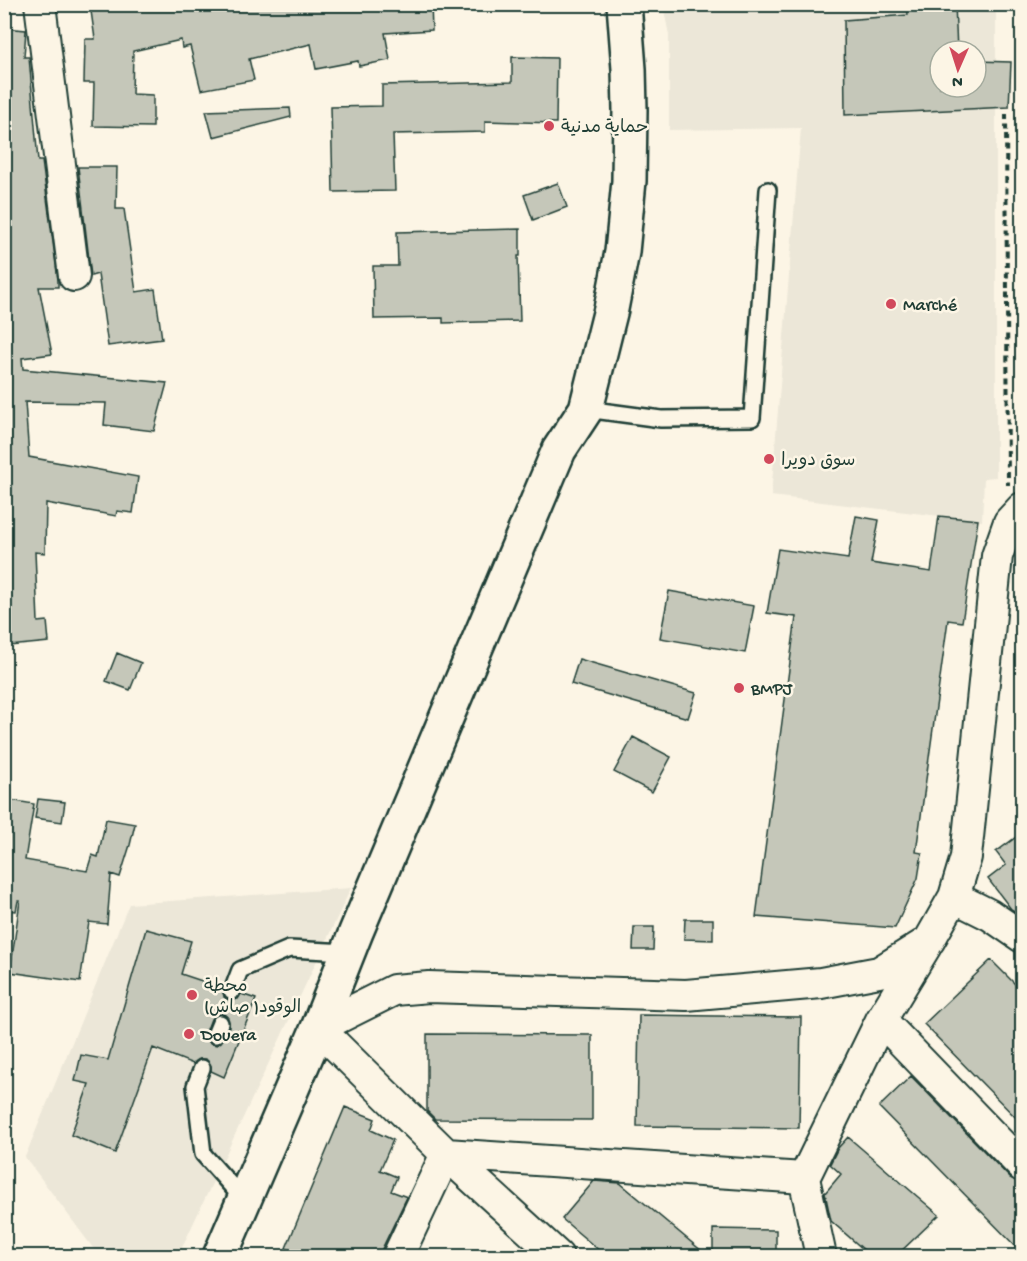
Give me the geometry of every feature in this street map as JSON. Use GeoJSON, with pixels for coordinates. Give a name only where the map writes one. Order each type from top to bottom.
{"type":"FeatureCollection","features":[{"type":"Feature","properties":{"kind":"main road"},"geometry":{"type":"LineString","coordinates":[[220,1257],[559,450],[586,409],[611,309],[622,252],[628,181],[630,110],[624,4]]}},
{"type":"Feature","properties":{"kind":"street"},"geometry":{"type":"LineString","coordinates":[[40,4],[74,276]]}},
{"type":"Feature","properties":{"kind":"street"},"geometry":{"type":"LineString","coordinates":[[821,1257],[804,1178],[880,1020],[954,897],[966,857],[997,556],[1016,515]]}},
{"type":"Feature","properties":{"kind":"street"},"geometry":{"type":"LineString","coordinates":[[954,897],[990,915],[1023,937]]}},
{"type":"Feature","properties":{"kind":"street"},"geometry":{"type":"LineString","coordinates":[[990,915],[1023,951]]}},
{"type":"Feature","properties":{"kind":"street"},"geometry":{"type":"LineString","coordinates":[[558,1257],[446,1154],[318,1028],[394,990],[429,987],[686,995],[821,983],[879,972],[929,941]]}},
{"type":"Feature","properties":{"kind":"street"},"geometry":{"type":"LineString","coordinates":[[880,1020],[1023,1167]]}},
{"type":"Feature","properties":{"kind":"street"},"geometry":{"type":"LineString","coordinates":[[446,1154],[804,1178]]}},
{"type":"Feature","properties":{"kind":"street"},"geometry":{"type":"LineString","coordinates":[[398,1257],[446,1154]]}},
{"type":"Feature","properties":{"kind":"lane"},"geometry":{"type":"LineString","coordinates":[[586,409],[661,419],[752,418],[768,190]]}},
{"type":"Feature","properties":{"kind":"lane"},"geometry":{"type":"LineString","coordinates":[[232,991],[240,970],[289,949],[348,952]]}},
{"type":"Feature","properties":{"kind":"lane"},"geometry":{"type":"LineString","coordinates":[[202,1068],[195,1086],[203,1154],[244,1200]]}},
{"type":"Feature","properties":{"kind":"path"},"geometry":{"type":"LineString","coordinates":[[1006,114],[1016,515]]}},
{"type":"Feature","properties":{"kind":"shaded area","name":"Marché"},"geometry":{"type":"Polygon","coordinates":[[[663,5],[996,5],[996,477],[984,478],[982,521],[771,496],[801,128],[669,130],[669,35],[663,5]]]}},
{"type":"Feature","properties":{"kind":"shaded area"},"geometry":{"type":"Polygon","coordinates":[[[1019,5],[1022,5],[1022,142],[1020,143],[1019,5]]]}},
{"type":"Feature","properties":{"kind":"shaded area"},"geometry":{"type":"Polygon","coordinates":[[[351,888],[178,1256],[99,1256],[25,1157],[129,904],[351,888]]]}},
{"type":"Feature","properties":{"kind":"building"},"geometry":{"type":"Polygon","coordinates":[[[90,4],[431,4],[432,30],[385,33],[390,60],[359,66],[358,61],[316,69],[311,44],[249,59],[254,80],[201,90],[190,46],[182,48],[181,40],[133,51],[132,94],[153,95],[153,127],[93,126],[94,83],[84,83],[85,39],[95,39],[90,4]]]}},
{"type":"Feature","properties":{"kind":"building"},"geometry":{"type":"Polygon","coordinates":[[[907,4],[955,4],[956,39],[928,39],[928,99],[988,99],[988,61],[1011,62],[1009,107],[845,115],[844,20],[908,15],[907,4]]]}},
{"type":"Feature","properties":{"kind":"building"},"geometry":{"type":"Polygon","coordinates":[[[4,28],[26,30],[24,57],[29,57],[38,161],[42,161],[58,280],[58,287],[39,287],[52,354],[22,358],[23,369],[167,383],[154,431],[104,425],[106,403],[25,402],[29,457],[138,477],[133,513],[117,511],[116,516],[46,503],[45,553],[35,552],[38,622],[47,621],[49,642],[9,646],[7,631],[4,631],[4,28]]]}},
{"type":"Feature","properties":{"kind":"building"},"geometry":{"type":"Polygon","coordinates":[[[512,57],[557,58],[556,123],[485,121],[485,132],[393,134],[395,191],[333,192],[331,107],[382,106],[382,85],[512,82],[512,57]]]}},
{"type":"Feature","properties":{"kind":"building"},"geometry":{"type":"Polygon","coordinates":[[[290,108],[291,117],[213,137],[206,111],[290,108]]]}},
{"type":"Feature","properties":{"kind":"building"},"geometry":{"type":"Polygon","coordinates":[[[78,167],[117,167],[116,209],[124,209],[136,292],[155,289],[162,339],[108,346],[98,274],[91,276],[78,167]]]}},
{"type":"Feature","properties":{"kind":"building"},"geometry":{"type":"Polygon","coordinates":[[[558,183],[567,207],[533,220],[524,195],[558,183]]]}},
{"type":"Feature","properties":{"kind":"building"},"geometry":{"type":"Polygon","coordinates":[[[520,229],[520,256],[518,256],[520,321],[443,323],[443,318],[374,319],[373,266],[398,266],[397,232],[520,229]]]}},
{"type":"Feature","properties":{"kind":"building"},"geometry":{"type":"Polygon","coordinates":[[[856,516],[879,520],[871,563],[931,572],[939,516],[978,520],[962,622],[948,620],[916,852],[922,853],[918,878],[895,928],[756,917],[796,617],[767,613],[778,549],[848,559],[856,516]]]}},
{"type":"Feature","properties":{"kind":"building"},"geometry":{"type":"Polygon","coordinates":[[[669,591],[754,606],[745,653],[660,638],[669,591]]]}},
{"type":"Feature","properties":{"kind":"building"},"geometry":{"type":"Polygon","coordinates":[[[117,653],[141,663],[130,690],[106,681],[117,653]]]}},
{"type":"Feature","properties":{"kind":"building"},"geometry":{"type":"Polygon","coordinates":[[[579,659],[696,693],[688,718],[571,684],[579,659]]]}},
{"type":"Feature","properties":{"kind":"building"},"geometry":{"type":"Polygon","coordinates":[[[633,737],[671,757],[652,792],[614,772],[633,737]]]}},
{"type":"Feature","properties":{"kind":"building"},"geometry":{"type":"Polygon","coordinates":[[[4,799],[34,804],[25,860],[87,871],[92,855],[98,857],[106,819],[135,824],[120,877],[111,874],[107,924],[89,922],[80,982],[10,972],[20,901],[18,901],[16,911],[4,910],[4,799]]]}},
{"type":"Feature","properties":{"kind":"building"},"geometry":{"type":"Polygon","coordinates":[[[38,799],[65,802],[62,822],[35,818],[38,799]]]}},
{"type":"Feature","properties":{"kind":"building"},"geometry":{"type":"Polygon","coordinates":[[[1023,832],[1023,916],[1011,909],[988,879],[1006,865],[996,852],[1023,832]]]}},
{"type":"Feature","properties":{"kind":"building"},"geometry":{"type":"Polygon","coordinates":[[[685,919],[713,919],[713,940],[684,939],[685,919]]]}},
{"type":"Feature","properties":{"kind":"building"},"geometry":{"type":"Polygon","coordinates":[[[634,927],[654,927],[653,950],[633,950],[634,927]]]}},
{"type":"Feature","properties":{"kind":"building"},"geometry":{"type":"Polygon","coordinates":[[[146,929],[191,941],[181,974],[223,988],[224,997],[229,1000],[238,999],[241,994],[256,999],[224,1077],[211,1071],[211,1066],[206,1059],[200,1059],[193,1064],[153,1048],[115,1153],[71,1135],[89,1084],[75,1081],[81,1055],[108,1060],[146,929]],[[219,1013],[211,1019],[206,1032],[207,1040],[212,1044],[217,1045],[221,1042],[229,1026],[228,1018],[219,1013]]]}},
{"type":"Feature","properties":{"kind":"building"},"geometry":{"type":"Polygon","coordinates":[[[991,960],[1023,992],[1023,1125],[924,1024],[991,960]]]}},
{"type":"Feature","properties":{"kind":"building"},"geometry":{"type":"Polygon","coordinates":[[[639,1015],[801,1017],[799,1128],[637,1126],[639,1015]]]}},
{"type":"Feature","properties":{"kind":"building"},"geometry":{"type":"Polygon","coordinates":[[[427,1034],[592,1035],[592,1120],[435,1119],[427,1111],[427,1034]]]}},
{"type":"Feature","properties":{"kind":"building"},"geometry":{"type":"Polygon","coordinates":[[[911,1076],[1010,1178],[1023,1186],[1023,1254],[879,1107],[911,1076]]]}},
{"type":"Feature","properties":{"kind":"building"},"geometry":{"type":"Polygon","coordinates":[[[345,1107],[375,1119],[371,1130],[393,1140],[380,1170],[397,1177],[391,1191],[407,1197],[382,1249],[381,1257],[307,1257],[286,1248],[345,1107]]]}},
{"type":"Feature","properties":{"kind":"building"},"geometry":{"type":"Polygon","coordinates":[[[848,1137],[939,1215],[895,1257],[872,1257],[831,1221],[825,1193],[841,1174],[830,1164],[838,1148],[848,1137]]]}},
{"type":"Feature","properties":{"kind":"building"},"geometry":{"type":"Polygon","coordinates":[[[594,1181],[620,1183],[709,1257],[607,1257],[562,1219],[594,1181]]]}},
{"type":"Feature","properties":{"kind":"building"},"geometry":{"type":"Polygon","coordinates":[[[713,1229],[776,1230],[776,1257],[713,1257],[713,1229]]]}},
{"type":"Feature","properties":{"kind":"place","name":"حماية مدنية"},"geometry":{"type":"Point","coordinates":[549,126]}},
{"type":"Feature","properties":{"kind":"place","name":"Marché"},"geometry":{"type":"Point","coordinates":[891,304]}},
{"type":"Feature","properties":{"kind":"place","name":"سوق دويرا"},"geometry":{"type":"Point","coordinates":[769,459]}},
{"type":"Feature","properties":{"kind":"place","name":"BMPJ"},"geometry":{"type":"Point","coordinates":[739,688]}},
{"type":"Feature","properties":{"kind":"place","name":"محطة الوقود( صاش)"},"geometry":{"type":"Point","coordinates":[192,995]}},
{"type":"Feature","properties":{"kind":"place","name":"Douera"},"geometry":{"type":"Point","coordinates":[189,1034]}}]}
